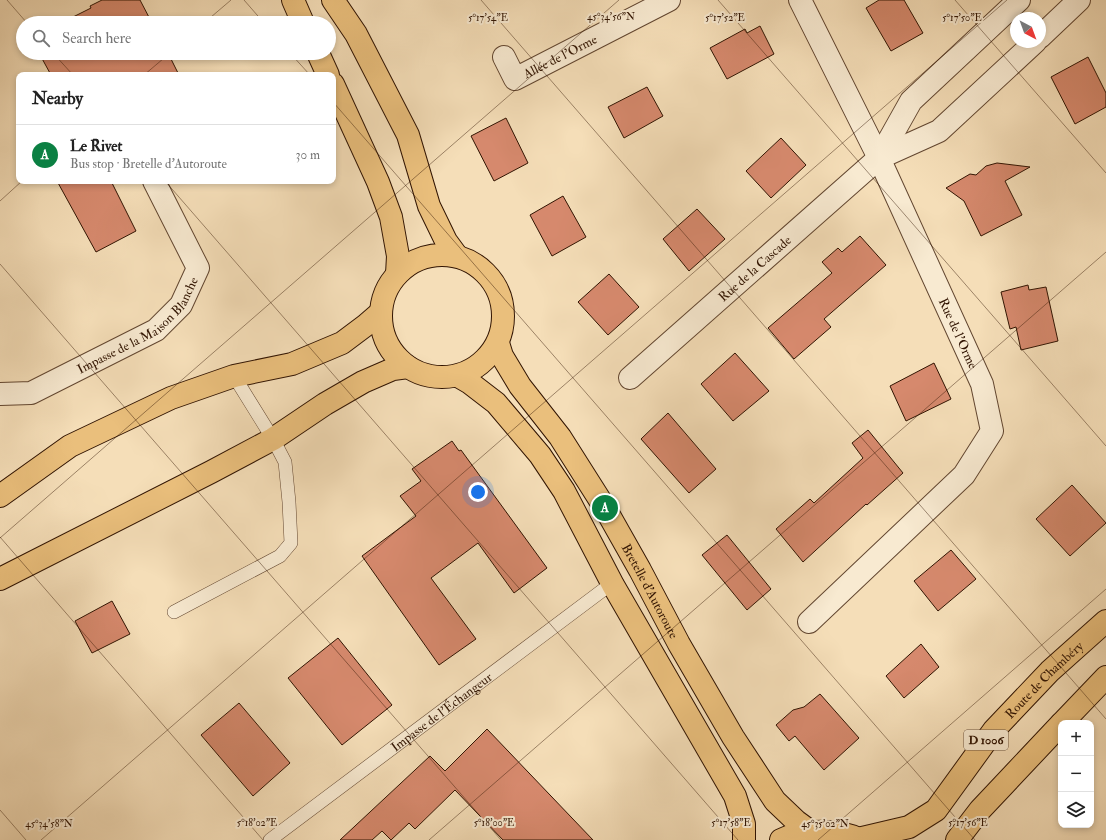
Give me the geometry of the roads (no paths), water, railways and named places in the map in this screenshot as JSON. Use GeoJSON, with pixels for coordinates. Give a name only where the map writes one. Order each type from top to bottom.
{"type":"FeatureCollection","features":[{"type":"Feature","properties":{"kind":"main road"},"geometry":{"type":"LineString","coordinates":[[292,0],[300,16]]}},
{"type":"Feature","properties":{"kind":"main road"},"geometry":{"type":"LineString","coordinates":[[333,0],[356,34],[408,135],[429,206],[446,241],[457,256]]}},
{"type":"Feature","properties":{"kind":"main road"},"geometry":{"type":"LineString","coordinates":[[321,60],[327,72]]}},
{"type":"Feature","properties":{"kind":"main road"},"geometry":{"type":"LineString","coordinates":[[336,91],[378,182],[391,217],[398,256],[397,274]]}},
{"type":"Feature","properties":{"kind":"main road"},"geometry":{"type":"LineString","coordinates":[[435,255],[457,256],[477,264],[493,280],[502,300],[504,322],[498,343],[482,364],[458,376],[432,377],[408,367],[392,353],[383,333],[381,312],[386,292],[397,274],[414,261],[435,255]]}},
{"type":"Feature","properties":{"kind":"main road"},"geometry":{"type":"LineString","coordinates":[[0,496],[70,446],[171,398],[234,376],[292,364],[342,343],[381,312]]}},
{"type":"Feature","properties":{"kind":"main road","name":"Bretelle d'Autoroute"},"geometry":{"type":"LineString","coordinates":[[498,343],[502,356],[520,386],[560,437],[605,508],[679,644],[733,737],[775,802],[811,832]]}},
{"type":"Feature","properties":{"kind":"main road"},"geometry":{"type":"LineString","coordinates":[[0,579],[273,439],[325,404],[363,382],[392,369],[408,367]]}},
{"type":"Feature","properties":{"kind":"main road"},"geometry":{"type":"LineString","coordinates":[[458,376],[470,383],[496,403],[540,455],[564,491],[612,584],[734,796],[744,824],[744,840]]}},
{"type":"Feature","properties":{"kind":"main road","name":"Route de Chambéry"},"geometry":{"type":"LineString","coordinates":[[860,839],[909,827],[936,810],[994,730],[1050,671],[1106,621]]}},
{"type":"Feature","properties":{"kind":"main road"},"geometry":{"type":"LineString","coordinates":[[1066,720],[1106,677]]}},
{"type":"Feature","properties":{"kind":"main road"},"geometry":{"type":"LineString","coordinates":[[957,840],[980,810],[1058,728]]}},
{"type":"Feature","properties":{"kind":"main road"},"geometry":{"type":"LineString","coordinates":[[781,840],[811,832],[835,832],[860,839]]}},
{"type":"Feature","properties":{"kind":"street","name":"Allée de l'Orme"},"geometry":{"type":"LineString","coordinates":[[504,58],[515,79],[669,0]]}},
{"type":"Feature","properties":{"kind":"street","name":"Rue de l'Orme"},"geometry":{"type":"LineString","coordinates":[[800,0],[879,158],[982,384],[992,431],[964,476],[809,622]]}},
{"type":"Feature","properties":{"kind":"street","name":"Rue de la Cascade"},"geometry":{"type":"LineString","coordinates":[[879,158],[911,101],[1019,0]]}},
{"type":"Feature","properties":{"kind":"street"},"geometry":{"type":"LineString","coordinates":[[1046,31],[1080,0]]}},
{"type":"Feature","properties":{"kind":"street","name":"Rue de la Cascade"},"geometry":{"type":"LineString","coordinates":[[630,378],[879,158],[939,131],[1028,48]]}},
{"type":"Feature","properties":{"kind":"street","name":"Impasse de la Maison Blanche"},"geometry":{"type":"LineString","coordinates":[[0,394],[31,393],[156,330],[181,305],[198,268],[156,184]]}},
{"type":"Feature","properties":{"kind":"lane"},"geometry":{"type":"LineString","coordinates":[[174,612],[280,556],[291,543],[285,462],[273,439],[234,376]]}},
{"type":"Feature","properties":{"kind":"lane","name":"Impasse de l'Échangeur"},"geometry":{"type":"LineString","coordinates":[[270,840],[612,584]]}},
{"type":"Feature","properties":{"kind":"place","name":"Le Rivet"},"geometry":{"type":"Point","coordinates":[605,508]}}]}
